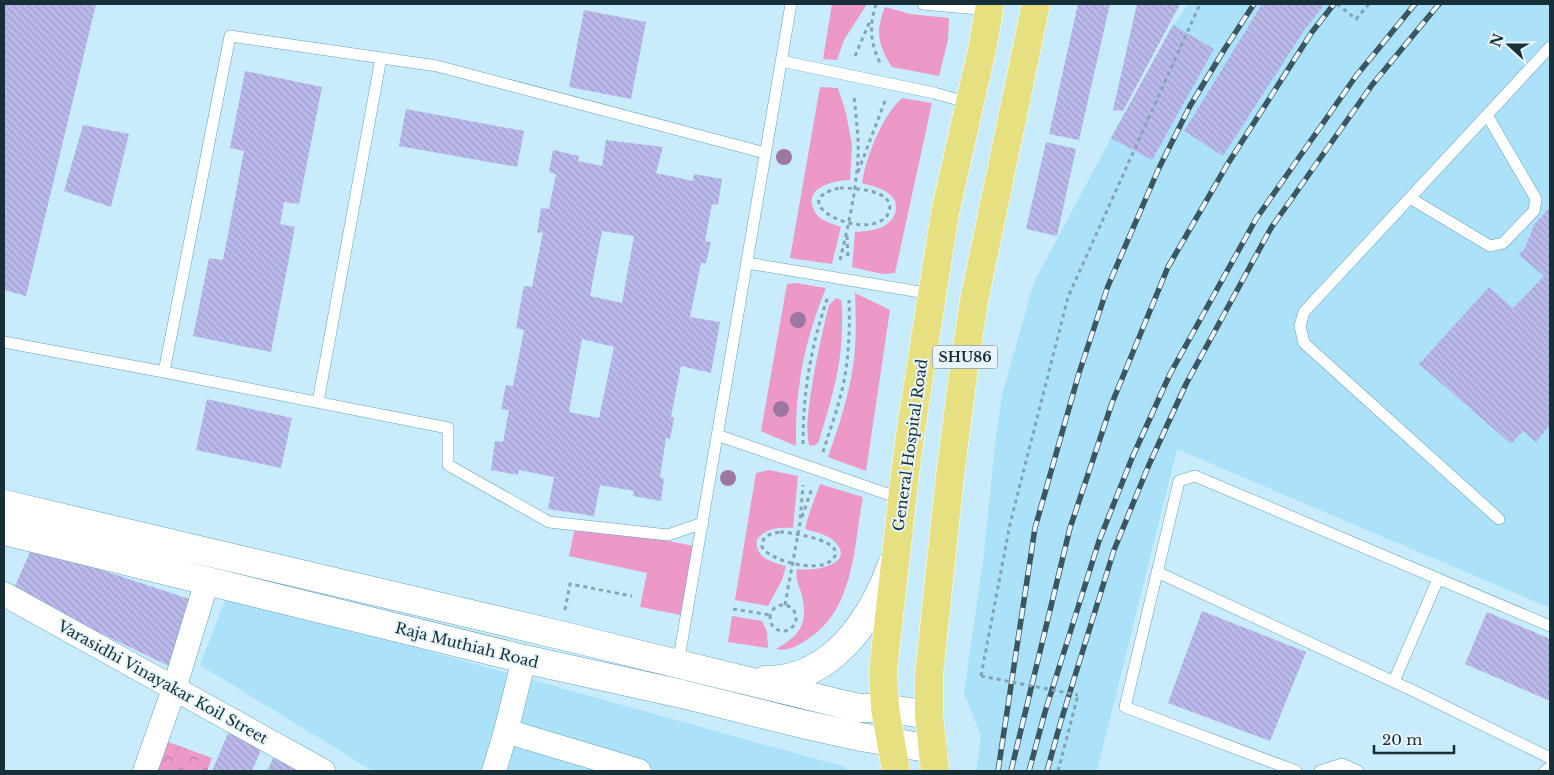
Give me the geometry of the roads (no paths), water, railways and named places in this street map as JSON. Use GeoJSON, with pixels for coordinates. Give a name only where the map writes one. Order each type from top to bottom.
{"type":"FeatureCollection","features":[{"type":"Feature","properties":{"kind":"main road","name":"SHU86"},"geometry":{"type":"LineString","coordinates":[[934,760],[929,715],[931,646],[965,360],[976,292],[1036,4]]}},
{"type":"Feature","properties":{"kind":"main road","name":"General Hospital Road"},"geometry":{"type":"LineString","coordinates":[[890,741],[885,708],[883,671],[912,422],[945,213],[989,7]]}},
{"type":"Feature","properties":{"kind":"main road","name":"Raja Muthiah Road"},"geometry":{"type":"LineString","coordinates":[[4,504],[860,708],[885,708],[929,715]]}},
{"type":"Feature","properties":{"kind":"main road","name":"Raja Muthiah Road"},"geometry":{"type":"LineString","coordinates":[[4,531],[524,659],[682,694],[861,738],[890,741],[934,760]]}},
{"type":"Feature","properties":{"kind":"main road"},"geometry":{"type":"LineString","coordinates":[[738,678],[767,680],[799,675],[824,662],[856,634],[871,613],[895,556]]}},
{"type":"Feature","properties":{"kind":"main road","name":"SHU86"},"geometry":{"type":"LineString","coordinates":[[890,741],[896,771]]}},
{"type":"Feature","properties":{"kind":"street"},"geometry":{"type":"LineString","coordinates":[[145,771],[174,689],[207,581]]}},
{"type":"Feature","properties":{"kind":"street","name":"Varasidhi Vinayakar Koil Street"},"geometry":{"type":"LineString","coordinates":[[4,594],[323,771]]}},
{"type":"Feature","properties":{"kind":"street"},"geometry":{"type":"LineString","coordinates":[[494,771],[524,659]]}},
{"type":"Feature","properties":{"kind":"street"},"geometry":{"type":"LineString","coordinates":[[506,731],[639,771]]}},
{"type":"Feature","properties":{"kind":"lane"},"geometry":{"type":"LineString","coordinates":[[678,664],[791,4]]}},
{"type":"Feature","properties":{"kind":"lane"},"geometry":{"type":"LineString","coordinates":[[923,4],[989,7]]}},
{"type":"Feature","properties":{"kind":"lane"},"geometry":{"type":"LineString","coordinates":[[164,372],[230,36],[437,66],[765,153]]}},
{"type":"Feature","properties":{"kind":"lane"},"geometry":{"type":"LineString","coordinates":[[1499,519],[1304,343],[1300,326],[1304,312],[1550,47]]}},
{"type":"Feature","properties":{"kind":"lane"},"geometry":{"type":"LineString","coordinates":[[318,402],[381,58]]}},
{"type":"Feature","properties":{"kind":"lane"},"geometry":{"type":"LineString","coordinates":[[781,61],[925,91],[970,103]]}},
{"type":"Feature","properties":{"kind":"lane"},"geometry":{"type":"LineString","coordinates":[[1410,198],[1490,246],[1503,243],[1534,211],[1536,199],[1487,116]]}},
{"type":"Feature","properties":{"kind":"lane"},"geometry":{"type":"LineString","coordinates":[[747,263],[932,294]]}},
{"type":"Feature","properties":{"kind":"lane"},"geometry":{"type":"LineString","coordinates":[[4,342],[448,428],[448,465],[549,522],[668,535],[702,523]]}},
{"type":"Feature","properties":{"kind":"lane"},"geometry":{"type":"LineString","coordinates":[[717,435],[902,499]]}},
{"type":"Feature","properties":{"kind":"lane"},"geometry":{"type":"LineString","coordinates":[[1296,771],[1125,707],[1179,481],[1195,476],[1550,626]]}},
{"type":"Feature","properties":{"kind":"lane"},"geometry":{"type":"LineString","coordinates":[[1157,572],[1394,681],[1550,758]]}},
{"type":"Feature","properties":{"kind":"lane"},"geometry":{"type":"LineString","coordinates":[[1394,681],[1438,579]]}},
{"type":"Feature","properties":{"kind":"lane"},"geometry":{"type":"LineString","coordinates":[[1320,771],[1342,764],[1358,771]]}},
{"type":"Feature","properties":{"kind":"lane"},"geometry":{"type":"LineString","coordinates":[[1544,771],[1550,767]]}},
{"type":"Feature","properties":{"kind":"railway"},"geometry":{"type":"LineString","coordinates":[[998,771],[1035,528],[1079,373],[1108,286],[1159,168],[1190,106],[1254,4]]}},
{"type":"Feature","properties":{"kind":"railway"},"geometry":{"type":"LineString","coordinates":[[1011,771],[1070,528],[1112,403],[1168,267],[1227,165],[1312,32],[1334,4]]}},
{"type":"Feature","properties":{"kind":"railway"},"geometry":{"type":"LineString","coordinates":[[1029,771],[1045,712],[1099,541],[1132,458],[1170,374],[1256,219],[1356,76],[1415,4]]}},
{"type":"Feature","properties":{"kind":"railway"},"geometry":{"type":"LineString","coordinates":[[1047,771],[1114,550],[1148,467],[1186,384],[1271,228],[1372,85],[1439,4]]}}]}
